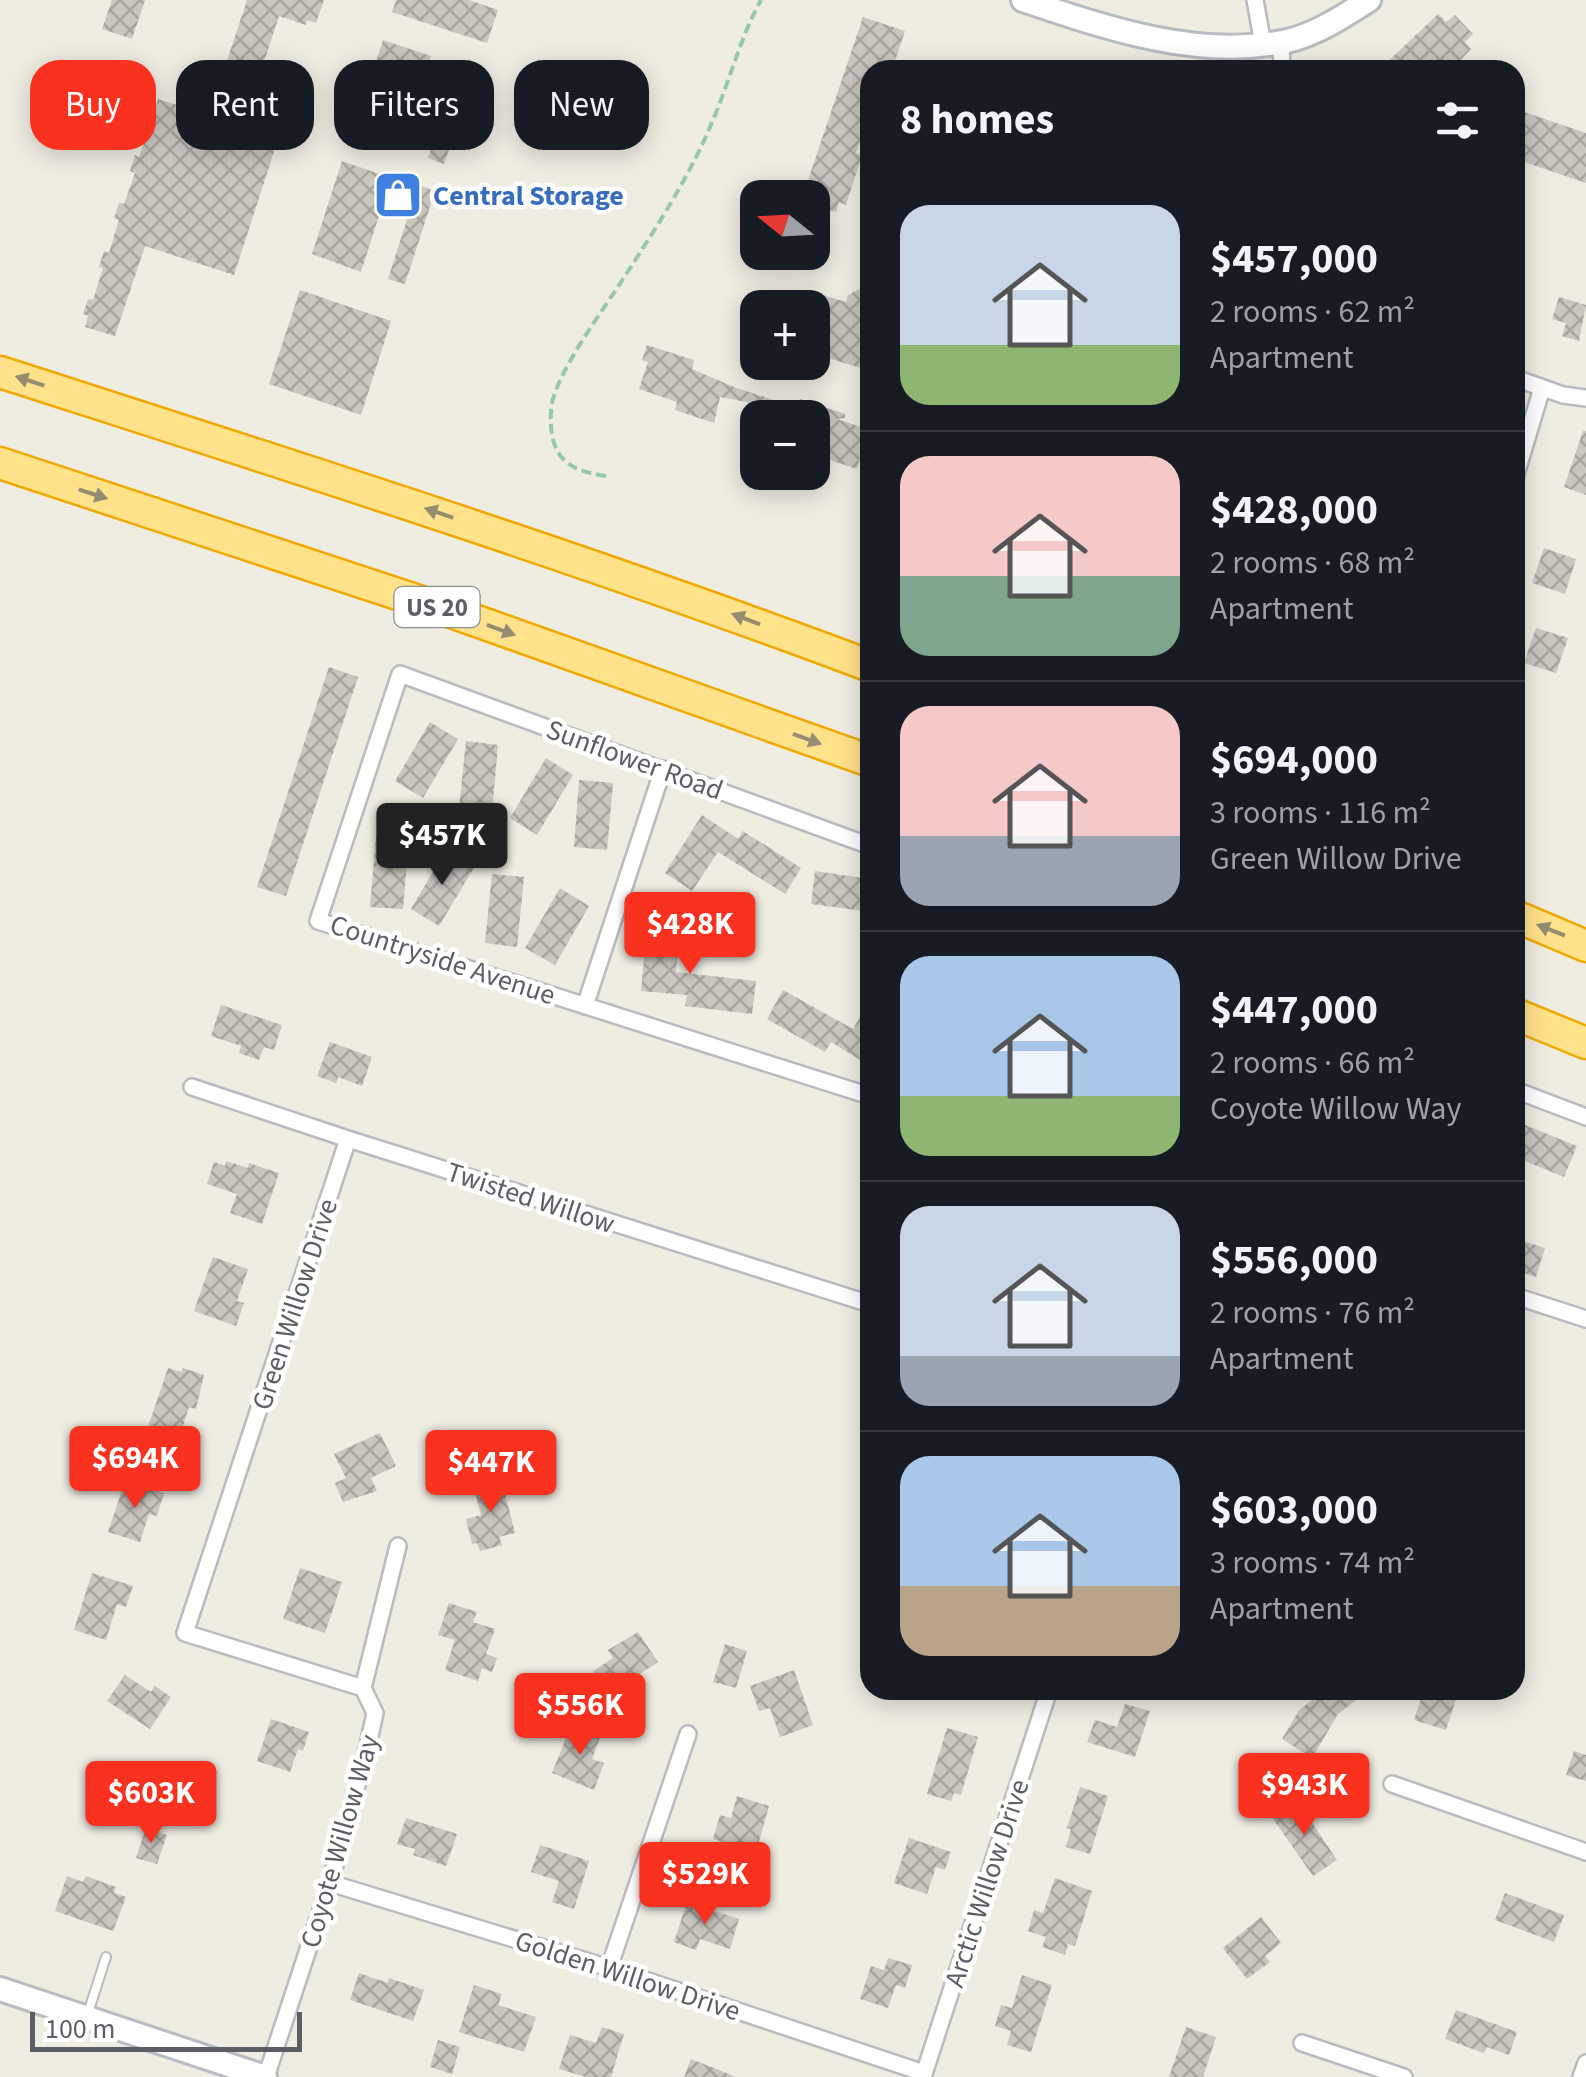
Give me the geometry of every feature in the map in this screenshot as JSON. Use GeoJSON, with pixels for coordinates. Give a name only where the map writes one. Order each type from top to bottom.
{"type":"FeatureCollection","features":[{"type":"Feature","properties":{"kind":"highway"},"geometry":{"type":"LineString","coordinates":[[0,372],[416,506],[860,662]]}},
{"type":"Feature","properties":{"kind":"highway","name":"US 20"},"geometry":{"type":"LineString","coordinates":[[0,464],[440,608],[860,757]]}},
{"type":"Feature","properties":{"kind":"highway"},"geometry":{"type":"LineString","coordinates":[[1525,920],[1586,946]]}},
{"type":"Feature","properties":{"kind":"highway"},"geometry":{"type":"LineString","coordinates":[[1525,1018],[1586,1043]]}},
{"type":"Feature","properties":{"kind":"street"},"geometry":{"type":"LineString","coordinates":[[1023,0],[1162,39],[1210,47],[1272,43],[1328,26],[1369,0]]}},
{"type":"Feature","properties":{"kind":"street"},"geometry":{"type":"LineString","coordinates":[[1255,0],[1278,60]]}},
{"type":"Feature","properties":{"kind":"street"},"geometry":{"type":"LineString","coordinates":[[1525,382],[1586,398]]}},
{"type":"Feature","properties":{"kind":"street"},"geometry":{"type":"LineString","coordinates":[[1525,445],[1542,388]]}},
{"type":"Feature","properties":{"kind":"street","name":"Sunflower Road"},"geometry":{"type":"LineString","coordinates":[[400,674],[860,842]]}},
{"type":"Feature","properties":{"kind":"street","name":"Countryside Avenue"},"geometry":{"type":"LineString","coordinates":[[400,674],[318,921],[860,1093]]}},
{"type":"Feature","properties":{"kind":"street"},"geometry":{"type":"LineString","coordinates":[[586,1006],[662,769]]}},
{"type":"Feature","properties":{"kind":"street","name":"Twisted Willow"},"geometry":{"type":"LineString","coordinates":[[192,1086],[348,1140],[860,1301]]}},
{"type":"Feature","properties":{"kind":"street"},"geometry":{"type":"LineString","coordinates":[[1525,1094],[1586,1117]]}},
{"type":"Feature","properties":{"kind":"street","name":"Green Willow Drive"},"geometry":{"type":"LineString","coordinates":[[348,1140],[186,1634],[363,1688]]}},
{"type":"Feature","properties":{"kind":"street"},"geometry":{"type":"LineString","coordinates":[[1525,1299],[1586,1319]]}},
{"type":"Feature","properties":{"kind":"street","name":"Coyote Willow Way"},"geometry":{"type":"LineString","coordinates":[[266,2077],[330,1882],[375,1714],[363,1688],[398,1546]]}},
{"type":"Feature","properties":{"kind":"street","name":"Arctic Willow Drive"},"geometry":{"type":"LineString","coordinates":[[923,2075],[1046,1700]]}},
{"type":"Feature","properties":{"kind":"street"},"geometry":{"type":"LineString","coordinates":[[609,1968],[688,1734]]}},
{"type":"Feature","properties":{"kind":"street"},"geometry":{"type":"LineString","coordinates":[[1392,1784],[1586,1852]]}},
{"type":"Feature","properties":{"kind":"street","name":"Golden Willow Drive"},"geometry":{"type":"LineString","coordinates":[[330,1882],[609,1968],[923,2075]]}},
{"type":"Feature","properties":{"kind":"street"},"geometry":{"type":"LineString","coordinates":[[0,1989],[266,2077]]}},
{"type":"Feature","properties":{"kind":"street"},"geometry":{"type":"LineString","coordinates":[[1302,2043],[1404,2077]]}},
{"type":"Feature","properties":{"kind":"street"},"geometry":{"type":"LineString","coordinates":[[1582,2077],[1586,2063]]}},
{"type":"Feature","properties":{"kind":"lane"},"geometry":{"type":"LineString","coordinates":[[87,2017],[106,1958]]}},
{"type":"Feature","properties":{"kind":"path"},"geometry":{"type":"LineString","coordinates":[[606,476],[574,470],[554,449],[550,408],[570,362],[665,214],[713,121],[748,24],[761,0]]}},
{"type":"Feature","properties":{"kind":"building"},"geometry":{"type":"Polygon","coordinates":[[[112,0],[145,0],[132,39],[102,29],[112,0]]]}},
{"type":"Feature","properties":{"kind":"building"},"geometry":{"type":"Polygon","coordinates":[[[247,0],[324,0],[316,23],[307,20],[306,25],[279,16],[265,60],[227,60],[247,0]]]}},
{"type":"Feature","properties":{"kind":"building"},"geometry":{"type":"Polygon","coordinates":[[[396,0],[469,0],[498,10],[487,43],[392,12],[396,0]]]}},
{"type":"Feature","properties":{"kind":"building"},"geometry":{"type":"Polygon","coordinates":[[[1438,14],[1446,22],[1455,15],[1473,34],[1465,42],[1471,49],[1461,60],[1390,60],[1438,14]]]}},
{"type":"Feature","properties":{"kind":"building"},"geometry":{"type":"Polygon","coordinates":[[[863,17],[905,31],[895,60],[860,60],[860,141],[856,153],[860,154],[860,161],[846,205],[839,202],[836,212],[830,210],[830,180],[808,180],[863,17]]]}},
{"type":"Feature","properties":{"kind":"building"},"geometry":{"type":"Polygon","coordinates":[[[383,40],[431,56],[430,60],[377,60],[383,40]]]}},
{"type":"Feature","properties":{"kind":"building"},"geometry":{"type":"Polygon","coordinates":[[[158,99],[176,105],[176,150],[275,150],[234,275],[145,246],[115,336],[85,327],[88,316],[83,314],[88,299],[93,300],[104,251],[109,253],[119,220],[114,218],[119,203],[124,204],[135,173],[130,171],[135,155],[139,157],[141,150],[156,150],[158,99]]]}},
{"type":"Feature","properties":{"kind":"building"},"geometry":{"type":"Polygon","coordinates":[[[1525,112],[1586,133],[1586,183],[1525,162],[1525,112]]]}},
{"type":"Feature","properties":{"kind":"building"},"geometry":{"type":"Polygon","coordinates":[[[431,150],[449,150],[444,164],[428,158],[431,150]]]}},
{"type":"Feature","properties":{"kind":"building"},"geometry":{"type":"Polygon","coordinates":[[[342,161],[391,178],[361,272],[312,254],[342,161]]]}},
{"type":"Feature","properties":{"kind":"building"},"geometry":{"type":"Polygon","coordinates":[[[418,185],[435,191],[405,284],[388,279],[418,185]]]}},
{"type":"Feature","properties":{"kind":"building"},"geometry":{"type":"Polygon","coordinates":[[[860,289],[860,368],[830,359],[830,297],[846,302],[848,295],[860,289]]]}},
{"type":"Feature","properties":{"kind":"building"},"geometry":{"type":"Polygon","coordinates":[[[300,290],[391,321],[361,415],[269,384],[300,290]]]}},
{"type":"Feature","properties":{"kind":"building"},"geometry":{"type":"Polygon","coordinates":[[[1559,297],[1586,305],[1579,341],[1562,336],[1566,323],[1552,319],[1559,297]]]}},
{"type":"Feature","properties":{"kind":"building"},"geometry":{"type":"Polygon","coordinates":[[[647,345],[694,360],[692,369],[773,400],[720,397],[714,423],[675,410],[677,402],[639,389],[648,362],[642,360],[647,345]]]}},
{"type":"Feature","properties":{"kind":"building"},"geometry":{"type":"Polygon","coordinates":[[[830,409],[845,414],[845,418],[837,419],[860,427],[857,469],[830,460],[830,409]]]}},
{"type":"Feature","properties":{"kind":"building"},"geometry":{"type":"Polygon","coordinates":[[[1586,431],[1586,495],[1564,487],[1586,431]]]}},
{"type":"Feature","properties":{"kind":"building"},"geometry":{"type":"Polygon","coordinates":[[[1544,548],[1576,559],[1565,594],[1532,583],[1544,548]]]}},
{"type":"Feature","properties":{"kind":"building"},"geometry":{"type":"Polygon","coordinates":[[[1536,628],[1568,638],[1556,673],[1525,660],[1536,628]]]}},
{"type":"Feature","properties":{"kind":"building"},"geometry":{"type":"Polygon","coordinates":[[[329,667],[358,677],[286,896],[257,887],[329,667]]]}},
{"type":"Feature","properties":{"kind":"building"},"geometry":{"type":"Polygon","coordinates":[[[430,722],[458,739],[423,798],[395,781],[430,722]]]}},
{"type":"Feature","properties":{"kind":"building"},"geometry":{"type":"Polygon","coordinates":[[[466,741],[498,745],[492,812],[459,808],[466,741]]]}},
{"type":"Feature","properties":{"kind":"building"},"geometry":{"type":"Polygon","coordinates":[[[546,758],[573,775],[537,835],[510,818],[546,758]]]}},
{"type":"Feature","properties":{"kind":"building"},"geometry":{"type":"Polygon","coordinates":[[[579,780],[613,783],[607,850],[574,847],[579,780]]]}},
{"type":"Feature","properties":{"kind":"building"},"geometry":{"type":"Polygon","coordinates":[[[702,815],[738,839],[743,831],[801,868],[785,894],[718,852],[692,891],[665,873],[702,815]]]}},
{"type":"Feature","properties":{"kind":"building"},"geometry":{"type":"Polygon","coordinates":[[[376,836],[409,839],[403,909],[370,907],[376,836]]]}},
{"type":"Feature","properties":{"kind":"building"},"geometry":{"type":"Polygon","coordinates":[[[445,851],[474,868],[439,926],[411,909],[445,851]]]}},
{"type":"Feature","properties":{"kind":"building"},"geometry":{"type":"Polygon","coordinates":[[[815,871],[860,878],[860,911],[811,904],[815,871]]]}},
{"type":"Feature","properties":{"kind":"building"},"geometry":{"type":"Polygon","coordinates":[[[492,874],[524,877],[517,947],[485,943],[492,874]]]}},
{"type":"Feature","properties":{"kind":"building"},"geometry":{"type":"Polygon","coordinates":[[[560,888],[589,906],[555,965],[525,948],[560,888]]]}},
{"type":"Feature","properties":{"kind":"building"},"geometry":{"type":"Polygon","coordinates":[[[647,924],[680,926],[676,972],[756,981],[752,1014],[685,1006],[687,995],[641,991],[647,924]]]}},
{"type":"Feature","properties":{"kind":"building"},"geometry":{"type":"Polygon","coordinates":[[[783,990],[853,1029],[860,1017],[860,1060],[831,1042],[825,1052],[767,1019],[783,990]]]}},
{"type":"Feature","properties":{"kind":"building"},"geometry":{"type":"Polygon","coordinates":[[[221,1005],[282,1025],[274,1050],[264,1047],[259,1060],[239,1053],[241,1046],[211,1036],[221,1005]]]}},
{"type":"Feature","properties":{"kind":"building"},"geometry":{"type":"Polygon","coordinates":[[[330,1042],[372,1057],[362,1086],[338,1077],[336,1083],[317,1076],[330,1042]]]}},
{"type":"Feature","properties":{"kind":"building"},"geometry":{"type":"Polygon","coordinates":[[[1525,1125],[1577,1146],[1564,1177],[1525,1161],[1525,1125]]]}},
{"type":"Feature","properties":{"kind":"building"},"geometry":{"type":"Polygon","coordinates":[[[226,1161],[248,1168],[249,1163],[279,1173],[262,1224],[230,1213],[237,1194],[207,1184],[214,1162],[225,1166],[226,1161]]]}},
{"type":"Feature","properties":{"kind":"building"},"geometry":{"type":"Polygon","coordinates":[[[1525,1241],[1545,1248],[1536,1277],[1525,1273],[1525,1241]]]}},
{"type":"Feature","properties":{"kind":"building"},"geometry":{"type":"Polygon","coordinates":[[[213,1257],[248,1269],[237,1301],[244,1303],[236,1326],[194,1311],[213,1257]]]}},
{"type":"Feature","properties":{"kind":"building"},"geometry":{"type":"Polygon","coordinates":[[[168,1368],[204,1375],[196,1409],[189,1407],[182,1429],[178,1427],[175,1435],[148,1427],[168,1368]]]}},
{"type":"Feature","properties":{"kind":"building"},"geometry":{"type":"Polygon","coordinates":[[[380,1433],[396,1466],[371,1478],[377,1491],[343,1502],[335,1483],[346,1478],[334,1454],[380,1433]]]}},
{"type":"Feature","properties":{"kind":"building"},"geometry":{"type":"Polygon","coordinates":[[[501,1477],[515,1533],[499,1537],[502,1545],[480,1551],[477,1543],[472,1544],[466,1519],[481,1515],[473,1484],[501,1477]]]}},
{"type":"Feature","properties":{"kind":"building"},"geometry":{"type":"Polygon","coordinates":[[[125,1481],[164,1493],[157,1516],[149,1514],[140,1542],[108,1532],[125,1481]]]}},
{"type":"Feature","properties":{"kind":"building"},"geometry":{"type":"Polygon","coordinates":[[[300,1568],[342,1582],[325,1633],[283,1619],[300,1568]]]}},
{"type":"Feature","properties":{"kind":"building"},"geometry":{"type":"Polygon","coordinates":[[[92,1573],[133,1586],[126,1607],[117,1604],[106,1640],[74,1630],[92,1573]]]}},
{"type":"Feature","properties":{"kind":"building"},"geometry":{"type":"Polygon","coordinates":[[[449,1603],[477,1612],[473,1622],[495,1629],[486,1654],[497,1658],[492,1672],[482,1668],[478,1681],[445,1670],[455,1640],[438,1635],[449,1603]]]}},
{"type":"Feature","properties":{"kind":"building"},"geometry":{"type":"Polygon","coordinates":[[[638,1632],[658,1662],[608,1694],[593,1671],[613,1658],[608,1650],[638,1632]]]}},
{"type":"Feature","properties":{"kind":"building"},"geometry":{"type":"Polygon","coordinates":[[[725,1644],[747,1651],[736,1688],[713,1682],[725,1644]]]}},
{"type":"Feature","properties":{"kind":"building"},"geometry":{"type":"Polygon","coordinates":[[[794,1670],[813,1725],[780,1737],[770,1708],[759,1711],[750,1686],[794,1670]]]}},
{"type":"Feature","properties":{"kind":"building"},"geometry":{"type":"Polygon","coordinates":[[[125,1675],[151,1692],[155,1686],[171,1697],[150,1729],[107,1701],[125,1675]]]}},
{"type":"Feature","properties":{"kind":"building"},"geometry":{"type":"Polygon","coordinates":[[[1312,1700],[1356,1700],[1338,1714],[1312,1758],[1282,1739],[1299,1710],[1312,1700]]]}},
{"type":"Feature","properties":{"kind":"building"},"geometry":{"type":"Polygon","coordinates":[[[1421,1700],[1456,1700],[1446,1730],[1414,1720],[1421,1700]]]}},
{"type":"Feature","properties":{"kind":"building"},"geometry":{"type":"Polygon","coordinates":[[[1125,1704],[1150,1711],[1135,1757],[1087,1742],[1095,1720],[1117,1727],[1125,1704]]]}},
{"type":"Feature","properties":{"kind":"building"},"geometry":{"type":"Polygon","coordinates":[[[271,1719],[309,1732],[290,1772],[257,1761],[271,1719]]]}},
{"type":"Feature","properties":{"kind":"building"},"geometry":{"type":"Polygon","coordinates":[[[572,1723],[601,1735],[592,1759],[604,1763],[594,1790],[552,1773],[572,1723]]]}},
{"type":"Feature","properties":{"kind":"building"},"geometry":{"type":"Polygon","coordinates":[[[947,1728],[978,1737],[961,1795],[954,1793],[951,1801],[927,1794],[947,1728]]]}},
{"type":"Feature","properties":{"kind":"building"},"geometry":{"type":"Polygon","coordinates":[[[1574,1751],[1586,1755],[1586,1781],[1566,1775],[1574,1751]]]}},
{"type":"Feature","properties":{"kind":"building"},"geometry":{"type":"Polygon","coordinates":[[[1080,1787],[1108,1796],[1090,1854],[1066,1847],[1071,1829],[1067,1828],[1080,1787]]]}},
{"type":"Feature","properties":{"kind":"building"},"geometry":{"type":"Polygon","coordinates":[[[737,1796],[769,1806],[756,1852],[713,1839],[720,1815],[731,1818],[737,1796]]]}},
{"type":"Feature","properties":{"kind":"building"},"geometry":{"type":"Polygon","coordinates":[[[1296,1799],[1337,1860],[1313,1876],[1271,1816],[1296,1799]]]}},
{"type":"Feature","properties":{"kind":"building"},"geometry":{"type":"Polygon","coordinates":[[[406,1818],[457,1834],[446,1866],[413,1855],[415,1849],[397,1844],[406,1818]]]}},
{"type":"Feature","properties":{"kind":"building"},"geometry":{"type":"Polygon","coordinates":[[[146,1828],[167,1835],[157,1864],[136,1858],[146,1828]]]}},
{"type":"Feature","properties":{"kind":"building"},"geometry":{"type":"Polygon","coordinates":[[[909,1838],[951,1852],[945,1870],[936,1867],[927,1894],[894,1883],[909,1838]]]}},
{"type":"Feature","properties":{"kind":"building"},"geometry":{"type":"Polygon","coordinates":[[[540,1845],[589,1861],[574,1909],[552,1902],[559,1881],[531,1872],[540,1845]]]}},
{"type":"Feature","properties":{"kind":"building"},"geometry":{"type":"Polygon","coordinates":[[[67,1876],[83,1882],[86,1876],[116,1887],[114,1893],[126,1897],[113,1931],[55,1911],[67,1876]]]}},
{"type":"Feature","properties":{"kind":"building"},"geometry":{"type":"Polygon","coordinates":[[[1055,1878],[1092,1891],[1075,1946],[1068,1944],[1065,1955],[1042,1947],[1046,1937],[1028,1931],[1034,1910],[1043,1913],[1055,1878]]]}},
{"type":"Feature","properties":{"kind":"building"},"geometry":{"type":"Polygon","coordinates":[[[1505,1893],[1564,1915],[1554,1942],[1495,1920],[1505,1893]]]}},
{"type":"Feature","properties":{"kind":"building"},"geometry":{"type":"Polygon","coordinates":[[[687,1902],[739,1919],[730,1949],[700,1939],[696,1950],[674,1942],[687,1902]]]}},
{"type":"Feature","properties":{"kind":"building"},"geometry":{"type":"Polygon","coordinates":[[[1261,1917],[1281,1943],[1265,1956],[1270,1962],[1247,1979],[1223,1948],[1261,1917]]]}},
{"type":"Feature","properties":{"kind":"building"},"geometry":{"type":"Polygon","coordinates":[[[888,1958],[912,1965],[905,1988],[896,1985],[888,2008],[860,1999],[871,1966],[884,1970],[888,1958]]]}},
{"type":"Feature","properties":{"kind":"building"},"geometry":{"type":"Polygon","coordinates":[[[359,1973],[424,1990],[413,2021],[350,2000],[359,1973]]]}},
{"type":"Feature","properties":{"kind":"building"},"geometry":{"type":"Polygon","coordinates":[[[1022,1975],[1052,1985],[1031,2052],[1007,2045],[1011,2031],[995,2026],[1001,2005],[1012,2008],[1022,1975]]]}},
{"type":"Feature","properties":{"kind":"building"},"geometry":{"type":"Polygon","coordinates":[[[474,1985],[502,1994],[498,2005],[536,2017],[524,2052],[459,2032],[474,1985]]]}},
{"type":"Feature","properties":{"kind":"building"},"geometry":{"type":"Polygon","coordinates":[[[1456,2010],[1517,2032],[1509,2055],[1487,2047],[1484,2053],[1445,2039],[1456,2010]]]}},
{"type":"Feature","properties":{"kind":"building"},"geometry":{"type":"Polygon","coordinates":[[[602,2027],[624,2034],[611,2077],[586,2077],[559,2069],[570,2035],[596,2043],[602,2027]]]}},
{"type":"Feature","properties":{"kind":"building"},"geometry":{"type":"Polygon","coordinates":[[[1186,2027],[1216,2037],[1203,2077],[1169,2077],[1186,2027]]]}},
{"type":"Feature","properties":{"kind":"building"},"geometry":{"type":"Polygon","coordinates":[[[438,2040],[460,2047],[452,2074],[430,2067],[438,2040]]]}},
{"type":"Feature","properties":{"kind":"building"},"geometry":{"type":"Polygon","coordinates":[[[691,2059],[734,2076],[734,2077],[684,2077],[691,2059]]]}},
{"type":"Feature","properties":{"kind":"place","name":"Central Storage"},"geometry":{"type":"Point","coordinates":[398,195]}}]}
